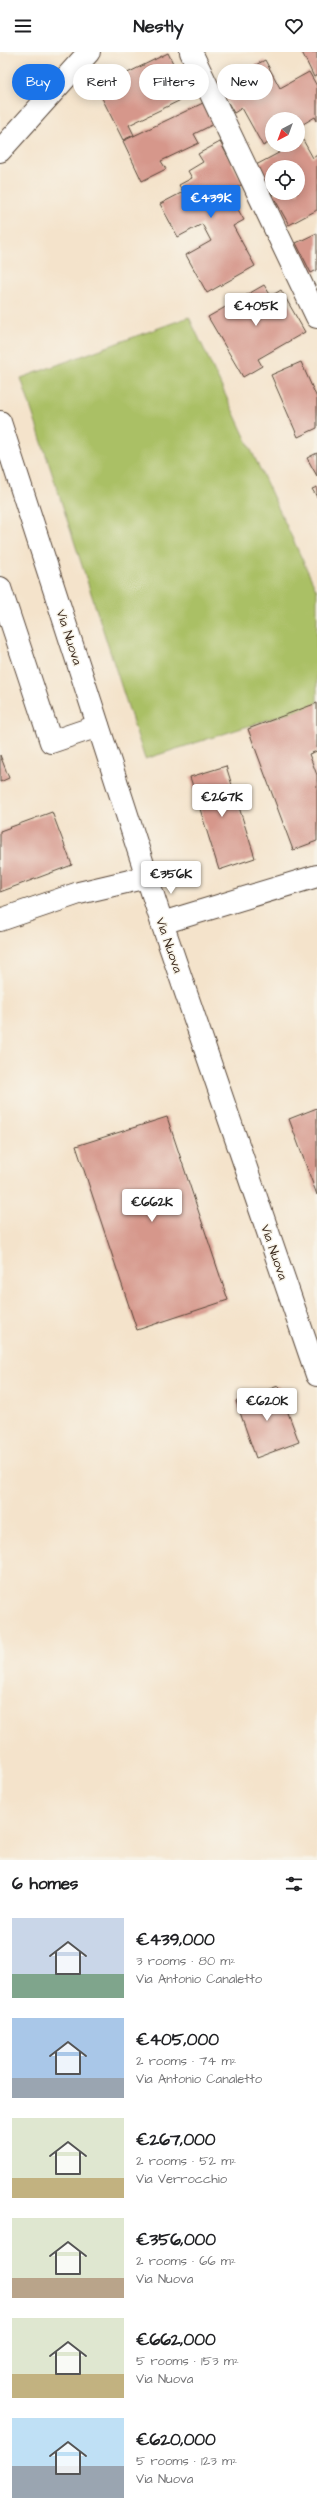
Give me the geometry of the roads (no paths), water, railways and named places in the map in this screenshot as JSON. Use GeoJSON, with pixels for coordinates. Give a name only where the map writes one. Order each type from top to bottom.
{"type":"FeatureCollection","features":[{"type":"Feature","properties":{"kind":"main road"},"geometry":{"type":"LineString","coordinates":[[0,151],[89,52]]}},
{"type":"Feature","properties":{"kind":"main road"},"geometry":{"type":"LineString","coordinates":[[191,52],[317,317]]}},
{"type":"Feature","properties":{"kind":"main road","name":"Via Nuova"},"geometry":{"type":"LineString","coordinates":[[0,422],[162,923],[317,1375]]}},
{"type":"Feature","properties":{"kind":"main road"},"geometry":{"type":"LineString","coordinates":[[0,588],[52,742],[98,726]]}},
{"type":"Feature","properties":{"kind":"main road"},"geometry":{"type":"LineString","coordinates":[[162,923],[317,876]]}},
{"type":"Feature","properties":{"kind":"main road"},"geometry":{"type":"LineString","coordinates":[[0,920],[79,893],[147,877]]}}]}
